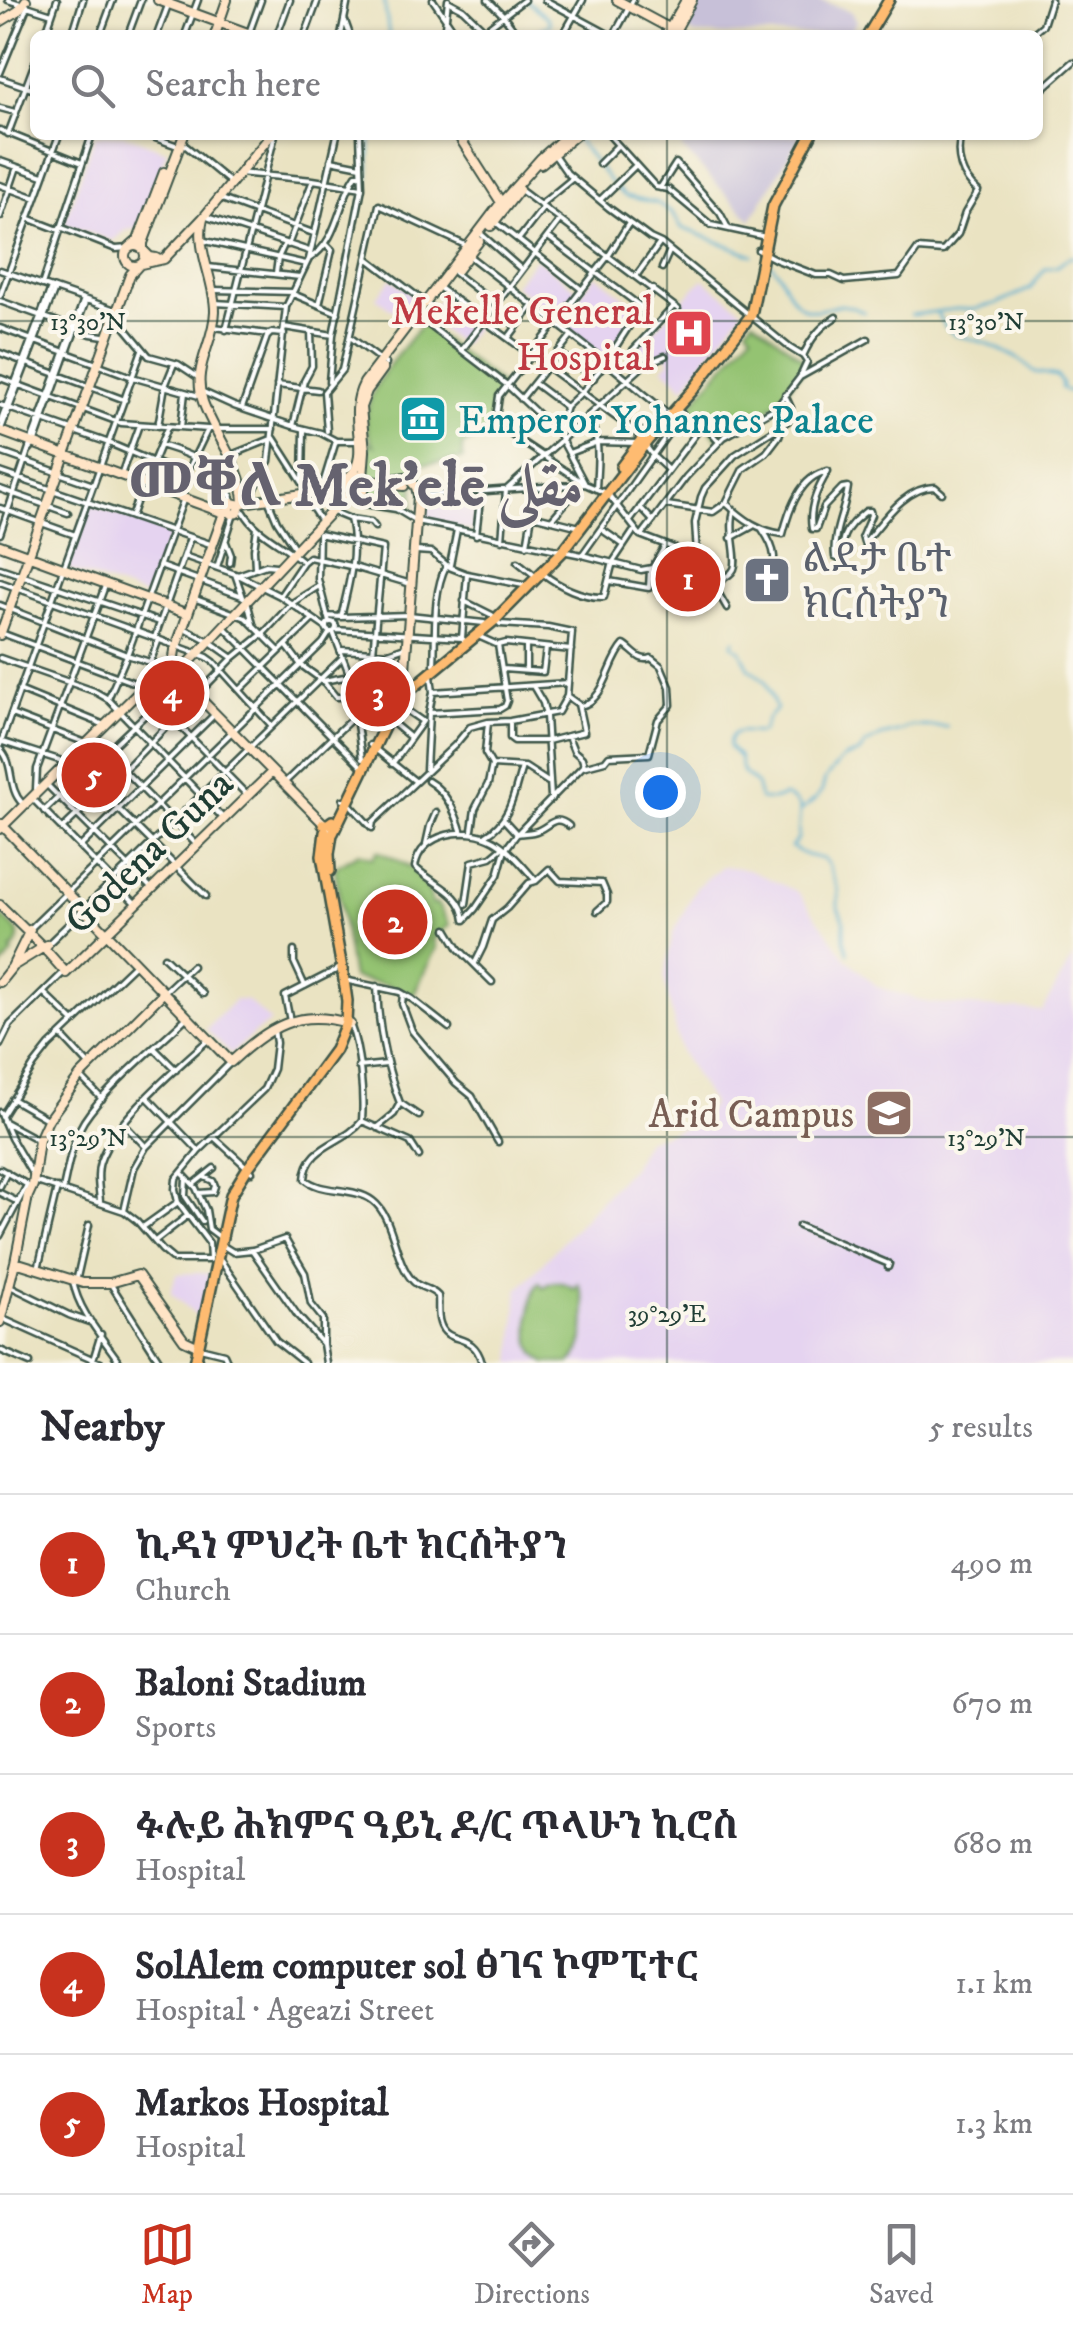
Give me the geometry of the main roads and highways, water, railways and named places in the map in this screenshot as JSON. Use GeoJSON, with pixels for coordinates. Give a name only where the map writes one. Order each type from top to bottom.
{"type":"FeatureCollection","features":[{"type":"Feature","properties":{"kind":"main road"},"geometry":{"type":"LineString","coordinates":[[869,30],[884,3]]}},
{"type":"Feature","properties":{"kind":"main road"},"geometry":{"type":"LineString","coordinates":[[372,747],[398,698],[538,574],[644,441],[744,327],[775,198],[804,140]]}},
{"type":"Feature","properties":{"kind":"main road"},"geometry":{"type":"LineString","coordinates":[[464,641],[478,635],[538,574]]}},
{"type":"Feature","properties":{"kind":"main road"},"geometry":{"type":"LineString","coordinates":[[348,1024],[322,856],[327,828],[398,698]]}},
{"type":"Feature","properties":{"kind":"main road"},"geometry":{"type":"LineString","coordinates":[[198,1363],[229,1200],[335,1050],[352,1008],[327,828]]}},
{"type":"Feature","properties":{"kind":"waterway"},"geometry":{"type":"LineString","coordinates":[[384,0],[388,30]]}},
{"type":"Feature","properties":{"kind":"waterway"},"geometry":{"type":"LineString","coordinates":[[526,0],[548,18],[550,24],[540,30]]}},
{"type":"Feature","properties":{"kind":"waterway"},"geometry":{"type":"LineString","coordinates":[[362,201],[368,188],[371,140]]}},
{"type":"Feature","properties":{"kind":"waterway"},"geometry":{"type":"LineString","coordinates":[[577,140],[612,184]]}},
{"type":"Feature","properties":{"kind":"waterway"},"geometry":{"type":"LineString","coordinates":[[616,188],[625,196],[657,203],[673,213],[682,228],[753,255]]}},
{"type":"Feature","properties":{"kind":"waterway"},"geometry":{"type":"LineString","coordinates":[[911,315],[998,303],[1030,289],[1045,269],[1073,257]]}},
{"type":"Feature","properties":{"kind":"waterway"},"geometry":{"type":"LineString","coordinates":[[765,260],[799,305],[816,310],[842,305],[864,312]]}},
{"type":"Feature","properties":{"kind":"waterway"},"geometry":{"type":"LineString","coordinates":[[937,313],[954,334],[986,343],[1035,372],[1057,376],[1061,388],[1073,391]]}},
{"type":"Feature","properties":{"kind":"waterway"},"geometry":{"type":"LineString","coordinates":[[735,639],[732,645],[740,650],[749,668],[765,681],[776,709],[762,732],[736,732],[729,747],[739,757],[742,771],[756,784],[760,799],[785,796],[800,807],[798,839],[791,847],[828,864],[838,890],[848,953]]}},
{"type":"Feature","properties":{"kind":"waterway"},"geometry":{"type":"LineString","coordinates":[[802,810],[817,798],[825,779],[843,758],[859,753],[865,745],[911,726],[947,727]]}},
{"type":"Feature","properties":{"kind":"place","name":"Mekelle General Hospital"},"geometry":{"type":"Point","coordinates":[689,333]}},
{"type":"Feature","properties":{"kind":"place","name":"Emperor Yohannes Palace"},"geometry":{"type":"Point","coordinates":[423,419]}},
{"type":"Feature","properties":{"kind":"place","name":"ኪዳነ ምህረት ቤተ ክርስትያን"},"geometry":{"type":"Point","coordinates":[688,579]}},
{"type":"Feature","properties":{"kind":"place","name":"ልደታ ቤተ ክርስትያን"},"geometry":{"type":"Point","coordinates":[767,580]}},
{"type":"Feature","properties":{"kind":"place","name":"SolAlem computer sol ፅገና ኮምፒተር"},"geometry":{"type":"Point","coordinates":[172,693]}},
{"type":"Feature","properties":{"kind":"place","name":"ፉሉይ ሕክምና ዓይኒ ዶ/ር ጥላሁን ኪሮስ"},"geometry":{"type":"Point","coordinates":[378,694]}},
{"type":"Feature","properties":{"kind":"place","name":"Markos Hospital"},"geometry":{"type":"Point","coordinates":[94,775]}},
{"type":"Feature","properties":{"kind":"place","name":"Baloni Stadium"},"geometry":{"type":"Point","coordinates":[395,922]}},
{"type":"Feature","properties":{"kind":"place","name":"Arid Campus"},"geometry":{"type":"Point","coordinates":[889,1113]}},
{"type":"Feature","properties":{"kind":"district","name":"መቐለ Mek'elē مقلى"},"geometry":{"type":"Point","coordinates":[356,484]}}]}
